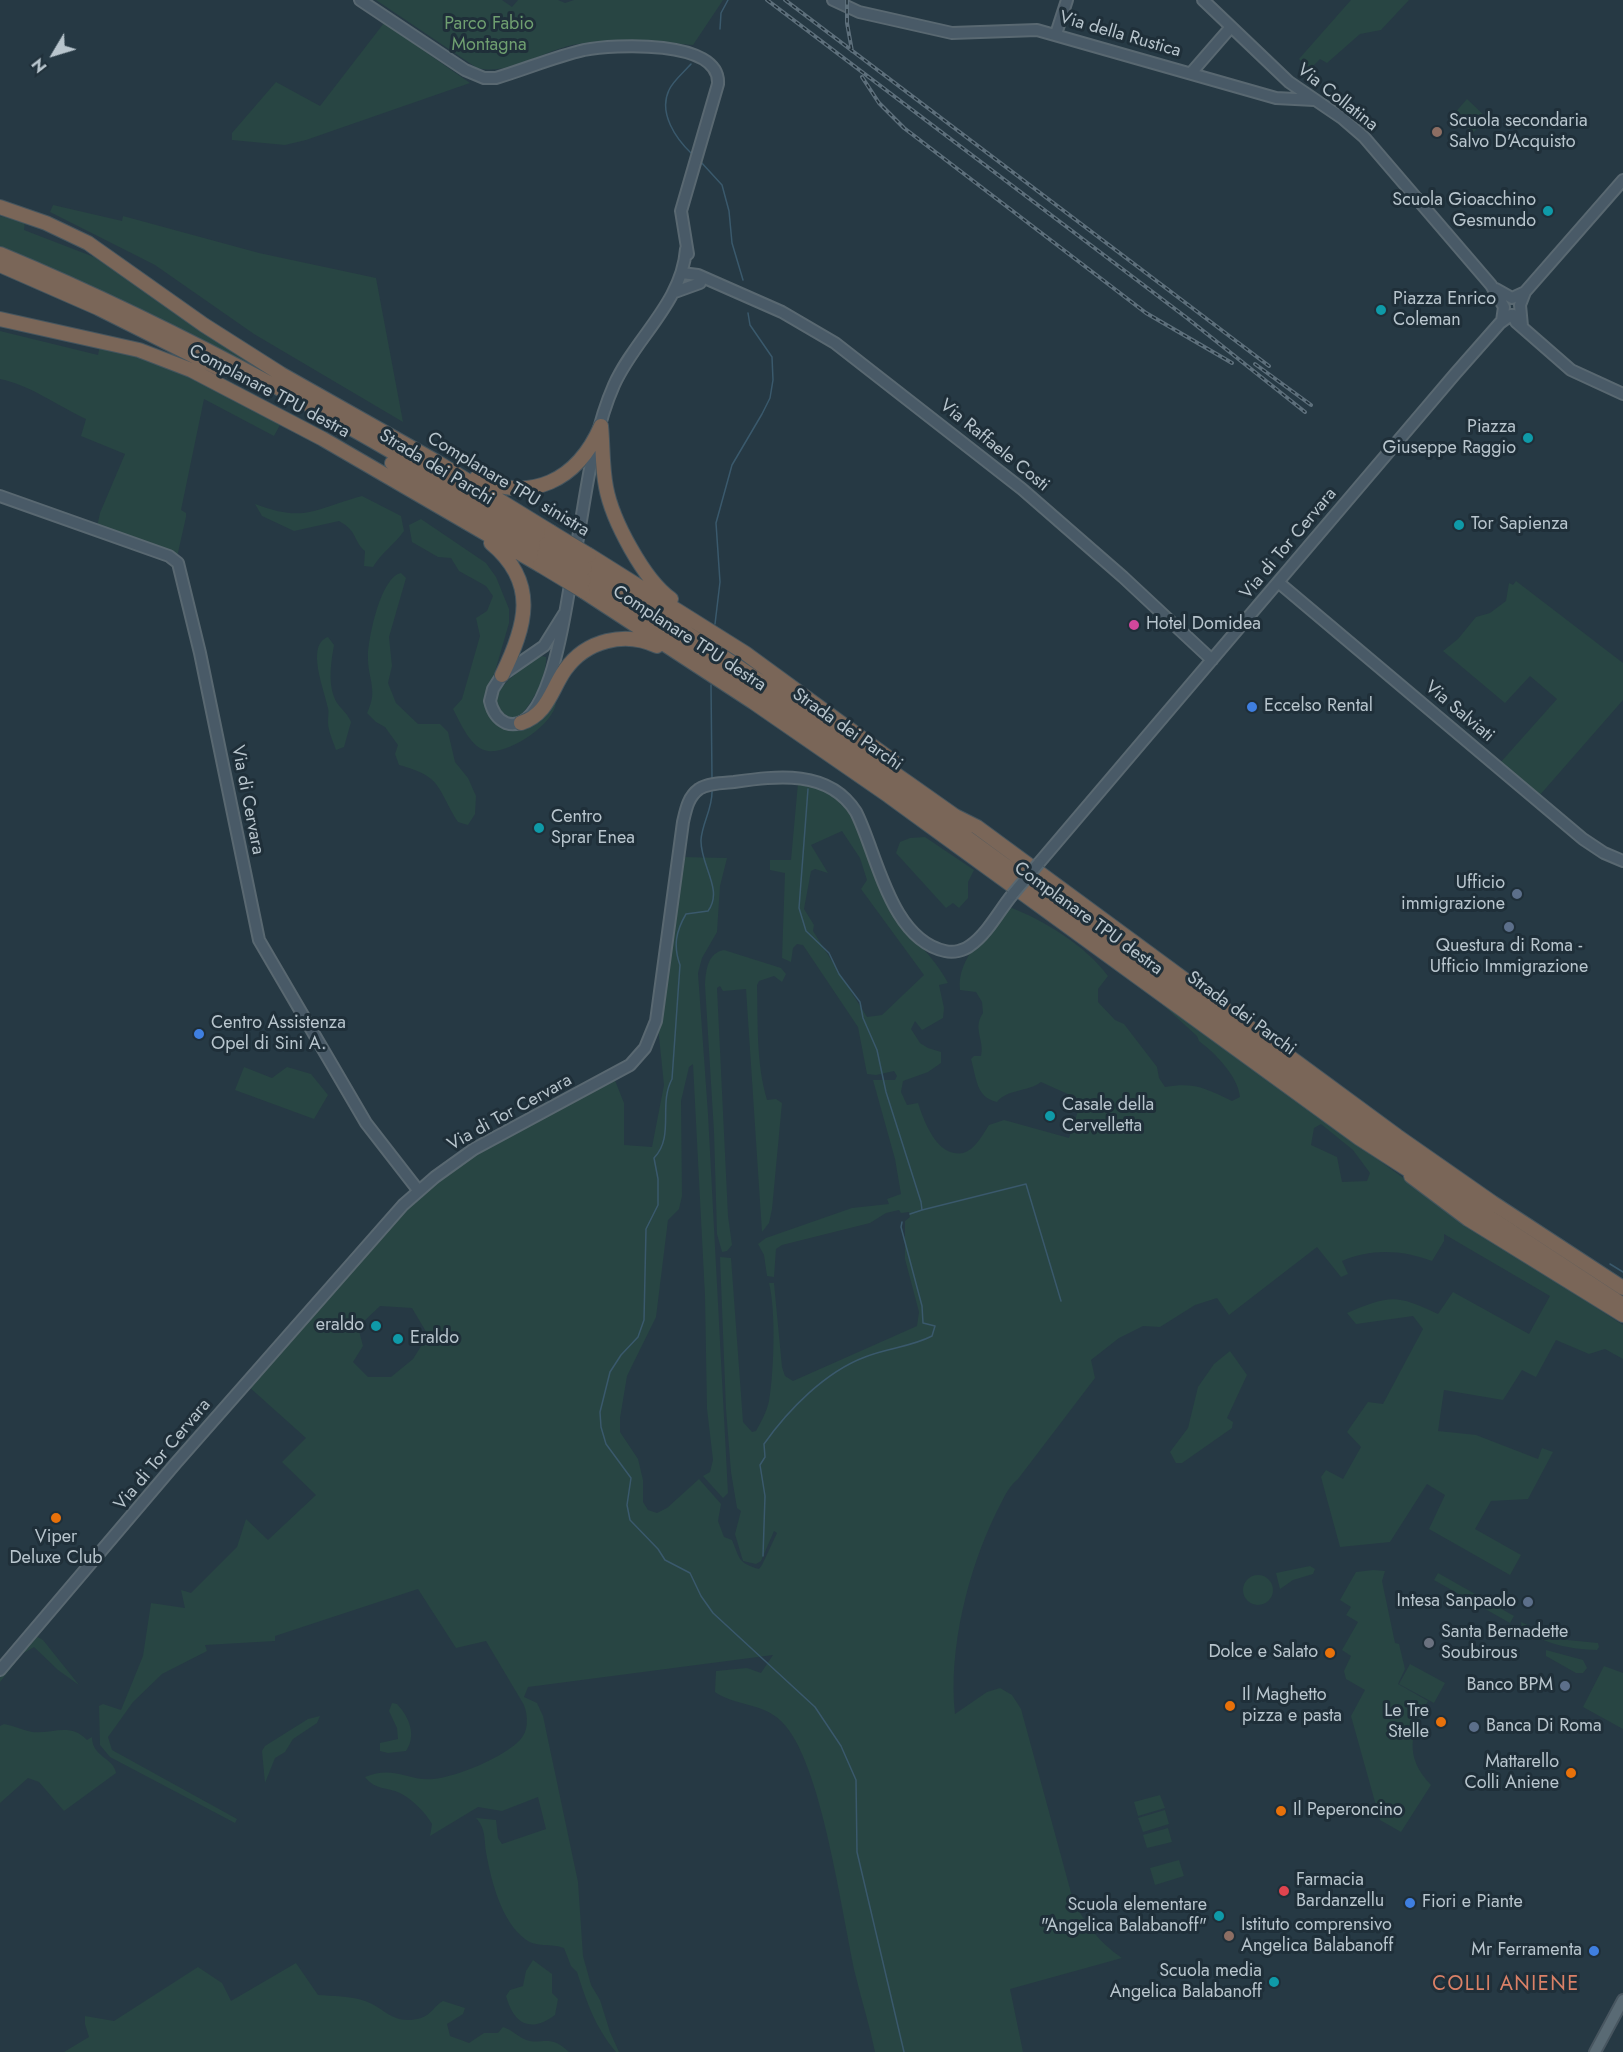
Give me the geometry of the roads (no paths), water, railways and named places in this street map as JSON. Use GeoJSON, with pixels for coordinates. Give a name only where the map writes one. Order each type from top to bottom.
{"type":"FeatureCollection","features":[{"type":"Feature","properties":{"kind":"highway","name":"Complanare TPU sinistra"},"geometry":{"type":"LineString","coordinates":[[0,207],[46,223],[88,243],[204,325],[281,374],[437,462],[545,549]]}},
{"type":"Feature","properties":{"kind":"highway","name":"Strada dei Parchi"},"geometry":{"type":"LineString","coordinates":[[0,254],[101,298],[172,333],[456,488],[545,549]]}},
{"type":"Feature","properties":{"kind":"highway","name":"Strada dei Parchi"},"geometry":{"type":"LineString","coordinates":[[0,265],[98,308],[310,416],[695,637],[824,723],[956,816],[976,827],[1209,996],[1227,996],[1229,1008],[1234,1015],[1322,1095]]}},
{"type":"Feature","properties":{"kind":"highway","name":"Complanare TPU destra"},"geometry":{"type":"LineString","coordinates":[[0,319],[139,350],[181,365],[282,417],[459,517],[545,549],[586,574],[753,702],[1322,1095],[1390,1145],[1395,1163],[1483,1213]]}},
{"type":"Feature","properties":{"kind":"highway"},"geometry":{"type":"LineString","coordinates":[[437,462],[499,486],[511,489],[534,488],[553,482],[570,469],[601,426]]}},
{"type":"Feature","properties":{"kind":"highway"},"geometry":{"type":"LineString","coordinates":[[601,426],[608,496],[642,568],[665,595],[747,649],[760,664]]}},
{"type":"Feature","properties":{"kind":"highway"},"geometry":{"type":"LineString","coordinates":[[459,517],[503,555],[520,583],[524,616],[518,639],[502,675]]}},
{"type":"Feature","properties":{"kind":"highway","name":"Complanare TPU sinistra"},"geometry":{"type":"LineString","coordinates":[[586,574],[760,664],[960,810],[976,827]]}},
{"type":"Feature","properties":{"kind":"highway","name":"Strada dei Parchi"},"geometry":{"type":"LineString","coordinates":[[586,574],[863,762],[1483,1213],[1623,1305]]}},
{"type":"Feature","properties":{"kind":"highway"},"geometry":{"type":"LineString","coordinates":[[521,723],[534,717],[546,705],[565,670],[581,653],[594,645],[618,638],[654,644],[729,692],[753,702]]}},
{"type":"Feature","properties":{"kind":"highway","name":"Strada dei Parchi"},"geometry":{"type":"LineString","coordinates":[[1390,1145],[1493,1203],[1623,1288]]}},
{"type":"Feature","properties":{"kind":"highway"},"geometry":{"type":"LineString","coordinates":[[1395,1163],[1468,1219],[1623,1315]]}},
{"type":"Feature","properties":{"kind":"main road"},"geometry":{"type":"LineString","coordinates":[[1595,2052],[1623,2000]]}},
{"type":"Feature","properties":{"kind":"street"},"geometry":{"type":"LineString","coordinates":[[360,0],[465,70],[484,78],[496,78],[586,50],[613,47],[694,53],[711,63],[718,80],[680,214],[686,249],[699,279],[675,292]]}},
{"type":"Feature","properties":{"kind":"street","name":"Via della Rustica"},"geometry":{"type":"LineString","coordinates":[[833,0],[844,6],[952,33],[972,34],[1027,29],[1056,34],[1276,98],[1314,100]]}},
{"type":"Feature","properties":{"kind":"street"},"geometry":{"type":"LineString","coordinates":[[1056,34],[1066,0]]}},
{"type":"Feature","properties":{"kind":"street","name":"Via Collatina"},"geometry":{"type":"LineString","coordinates":[[1203,0],[1283,77],[1364,137],[1512,307],[1515,321],[1571,370],[1623,394]]}},
{"type":"Feature","properties":{"kind":"street"},"geometry":{"type":"LineString","coordinates":[[1191,73],[1231,27]]}},
{"type":"Feature","properties":{"kind":"street"},"geometry":{"type":"LineString","coordinates":[[1512,307],[1623,180]]}},
{"type":"Feature","properties":{"kind":"street"},"geometry":{"type":"LineString","coordinates":[[564,614],[543,646],[502,675],[493,689],[491,706],[504,722],[521,723],[532,714],[546,687],[556,658],[601,426],[618,377],[675,292],[682,273],[686,249]]}},
{"type":"Feature","properties":{"kind":"street","name":"Via Raffaele Costi"},"geometry":{"type":"LineString","coordinates":[[682,273],[799,320],[844,349],[1040,504],[1124,577],[1212,660]]}},
{"type":"Feature","properties":{"kind":"street","name":"Via di Tor Cervara"},"geometry":{"type":"LineString","coordinates":[[0,1670],[224,1409],[418,1190],[474,1149],[613,1076],[631,1064],[645,1048],[657,1014],[685,813],[692,796],[704,786],[772,777],[819,782],[841,794],[858,817],[892,903],[912,928],[932,941],[953,945],[963,943],[987,926],[1512,307]]}},
{"type":"Feature","properties":{"kind":"street","name":"Via di Cervara"},"geometry":{"type":"LineString","coordinates":[[0,496],[169,556],[178,563],[201,653],[259,940],[366,1123],[418,1190]]}},
{"type":"Feature","properties":{"kind":"street","name":"Via Salviati"},"geometry":{"type":"LineString","coordinates":[[1278,582],[1583,839],[1604,853],[1623,861]]}},
{"type":"Feature","properties":{"kind":"waterway"},"geometry":{"type":"LineString","coordinates":[[720,29],[721,13],[728,0]]}},
{"type":"Feature","properties":{"kind":"waterway"},"geometry":{"type":"LineString","coordinates":[[691,64],[669,90],[666,108],[670,125],[692,154]]}},
{"type":"Feature","properties":{"kind":"waterway"},"geometry":{"type":"LineString","coordinates":[[700,161],[722,185],[729,211],[732,243],[743,280]]}},
{"type":"Feature","properties":{"kind":"waterway"},"geometry":{"type":"LineString","coordinates":[[715,624],[720,582],[716,523],[732,465],[770,398],[773,380],[772,357],[750,325],[748,313]]}},
{"type":"Feature","properties":{"kind":"waterway"},"geometry":{"type":"LineString","coordinates":[[711,685],[712,779]]}},
{"type":"Feature","properties":{"kind":"waterway"},"geometry":{"type":"LineString","coordinates":[[808,789],[799,908],[806,931],[829,953],[839,974],[860,1002],[863,1018],[877,1050],[886,1092],[921,1202],[922,1210],[910,1214]]}},
{"type":"Feature","properties":{"kind":"waterway"},"geometry":{"type":"LineString","coordinates":[[712,790],[711,803],[701,840],[714,895],[708,911],[686,914],[677,939],[680,965],[672,1079],[666,1099],[664,1140],[654,1158],[658,1179],[658,1205],[646,1229],[644,1320],[638,1337],[621,1355],[610,1372],[600,1412],[601,1427],[606,1444],[631,1478],[627,1505],[630,1520],[658,1549],[665,1560],[690,1573],[701,1596],[713,1613],[815,1707],[841,1746],[856,1780],[857,1852],[904,2052]]}},
{"type":"Feature","properties":{"kind":"waterway"},"geometry":{"type":"LineString","coordinates":[[922,1210],[1026,1184],[1061,1301]]}},
{"type":"Feature","properties":{"kind":"waterway"},"geometry":{"type":"LineString","coordinates":[[763,1556],[765,1496],[760,1465],[765,1457],[764,1444],[796,1405],[836,1372],[865,1357],[916,1343],[932,1336],[935,1326],[923,1323],[922,1306],[901,1227],[902,1222]]}},
{"type":"Feature","properties":{"kind":"waterway"},"geometry":{"type":"LineString","coordinates":[[1610,1264],[1623,1272]]}},
{"type":"Feature","properties":{"kind":"railway"},"geometry":{"type":"LineString","coordinates":[[767,0],[1187,318],[1305,412]]}},
{"type":"Feature","properties":{"kind":"railway"},"geometry":{"type":"LineString","coordinates":[[785,0],[1269,366]]}},
{"type":"Feature","properties":{"kind":"railway"},"geometry":{"type":"LineString","coordinates":[[847,0],[847,23],[852,51]]}},
{"type":"Feature","properties":{"kind":"railway"},"geometry":{"type":"LineString","coordinates":[[862,77],[879,103],[904,128],[1146,313],[1232,363]]}},
{"type":"Feature","properties":{"kind":"railway"},"geometry":{"type":"LineString","coordinates":[[1255,364],[1311,405]]}},
{"type":"Feature","properties":{"kind":"place","name":"Scuola secondaria Salvo D'Acquisto"},"geometry":{"type":"Point","coordinates":[1437,132]}},
{"type":"Feature","properties":{"kind":"place","name":"Scuola Gioacchino Gesmundo"},"geometry":{"type":"Point","coordinates":[1548,211]}},
{"type":"Feature","properties":{"kind":"place","name":"Piazza Enrico Coleman"},"geometry":{"type":"Point","coordinates":[1381,310]}},
{"type":"Feature","properties":{"kind":"place","name":"Piazza Giuseppe Raggio"},"geometry":{"type":"Point","coordinates":[1528,438]}},
{"type":"Feature","properties":{"kind":"place","name":"Tor Sapienza"},"geometry":{"type":"Point","coordinates":[1459,525]}},
{"type":"Feature","properties":{"kind":"place","name":"Hotel Domidea"},"geometry":{"type":"Point","coordinates":[1134,625]}},
{"type":"Feature","properties":{"kind":"place","name":"Eccelso Rental"},"geometry":{"type":"Point","coordinates":[1252,707]}},
{"type":"Feature","properties":{"kind":"place","name":"Centro Sprar Enea"},"geometry":{"type":"Point","coordinates":[539,828]}},
{"type":"Feature","properties":{"kind":"place","name":"Ufficio immigrazione"},"geometry":{"type":"Point","coordinates":[1517,894]}},
{"type":"Feature","properties":{"kind":"place","name":"Questura di Roma - Ufficio Immigrazione"},"geometry":{"type":"Point","coordinates":[1509,927]}},
{"type":"Feature","properties":{"kind":"place","name":"Centro Assistenza Opel di Sini A."},"geometry":{"type":"Point","coordinates":[199,1034]}},
{"type":"Feature","properties":{"kind":"place","name":"Casale della Cervelletta"},"geometry":{"type":"Point","coordinates":[1050,1116]}},
{"type":"Feature","properties":{"kind":"place","name":"eraldo"},"geometry":{"type":"Point","coordinates":[376,1326]}},
{"type":"Feature","properties":{"kind":"place","name":"Eraldo"},"geometry":{"type":"Point","coordinates":[398,1339]}},
{"type":"Feature","properties":{"kind":"place","name":"Viper Deluxe Club"},"geometry":{"type":"Point","coordinates":[56,1518]}},
{"type":"Feature","properties":{"kind":"place","name":"Intesa Sanpaolo"},"geometry":{"type":"Point","coordinates":[1528,1602]}},
{"type":"Feature","properties":{"kind":"place","name":"Santa Bernadette Soubirous"},"geometry":{"type":"Point","coordinates":[1429,1643]}},
{"type":"Feature","properties":{"kind":"place","name":"Dolce e Salato"},"geometry":{"type":"Point","coordinates":[1330,1653]}},
{"type":"Feature","properties":{"kind":"place","name":"Banco BPM"},"geometry":{"type":"Point","coordinates":[1565,1686]}},
{"type":"Feature","properties":{"kind":"place","name":"Il Maghetto pizza e pasta"},"geometry":{"type":"Point","coordinates":[1230,1706]}},
{"type":"Feature","properties":{"kind":"place","name":"Le Tre Stelle"},"geometry":{"type":"Point","coordinates":[1441,1722]}},
{"type":"Feature","properties":{"kind":"place","name":"Banca Di Roma"},"geometry":{"type":"Point","coordinates":[1474,1727]}},
{"type":"Feature","properties":{"kind":"place","name":"Mattarello Colli Aniene"},"geometry":{"type":"Point","coordinates":[1571,1773]}},
{"type":"Feature","properties":{"kind":"place","name":"Il Peperoncino"},"geometry":{"type":"Point","coordinates":[1281,1811]}},
{"type":"Feature","properties":{"kind":"place","name":"Farmacia Bardanzellu"},"geometry":{"type":"Point","coordinates":[1284,1891]}},
{"type":"Feature","properties":{"kind":"place","name":"Fiori e Piante"},"geometry":{"type":"Point","coordinates":[1410,1903]}},
{"type":"Feature","properties":{"kind":"place","name":"Scuola elementare \"Angelica Balabanoff\""},"geometry":{"type":"Point","coordinates":[1219,1916]}},
{"type":"Feature","properties":{"kind":"place","name":"Istituto comprensivo Angelica Balabanoff"},"geometry":{"type":"Point","coordinates":[1229,1936]}},
{"type":"Feature","properties":{"kind":"place","name":"Mr Ferramenta"},"geometry":{"type":"Point","coordinates":[1594,1951]}},
{"type":"Feature","properties":{"kind":"place","name":"Scuola media Angelica Balabanoff"},"geometry":{"type":"Point","coordinates":[1274,1982]}},
{"type":"Feature","properties":{"kind":"district","name":"COLLI ANIENE"},"geometry":{"type":"Point","coordinates":[1506,1985]}},
{"type":"Feature","properties":{"kind":"park label","name":"Parco Fabio Montagna"},"geometry":{"type":"Point","coordinates":[489,36]}}]}
